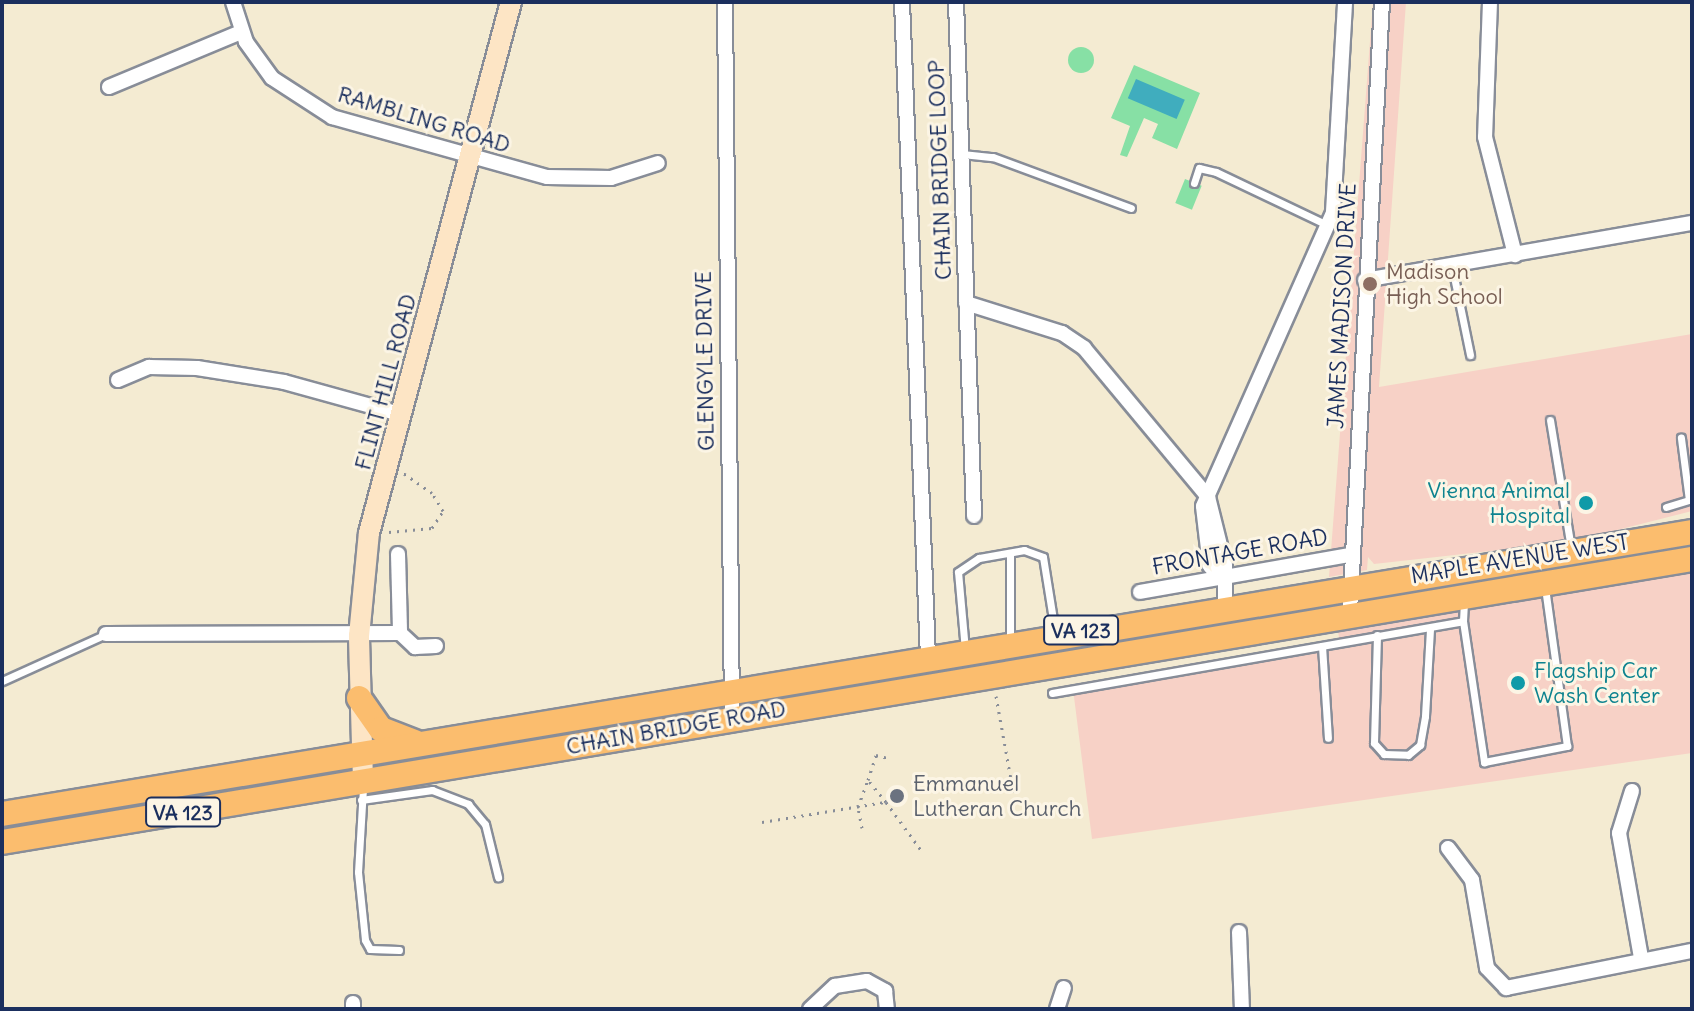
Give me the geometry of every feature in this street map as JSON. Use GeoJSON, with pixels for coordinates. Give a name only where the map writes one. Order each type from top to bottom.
{"type":"FeatureCollection","features":[{"type":"Feature","properties":{"kind":"main road","name":"MAPLE AVENUE WEST"},"geometry":{"type":"LineString","coordinates":[[1348,585],[1692,532]]}},
{"type":"Feature","properties":{"kind":"main road","name":"MAPLE AVENUE WEST"},"geometry":{"type":"LineString","coordinates":[[1350,612],[1692,559]]}},
{"type":"Feature","properties":{"kind":"main road","name":"CHAIN BRIDGE ROAD"},"geometry":{"type":"LineString","coordinates":[[2,814],[1348,585]]}},
{"type":"Feature","properties":{"kind":"main road","name":"CHAIN BRIDGE ROAD"},"geometry":{"type":"LineString","coordinates":[[2,842],[432,780],[732,719],[1350,612]]}},
{"type":"Feature","properties":{"kind":"main road"},"geometry":{"type":"LineString","coordinates":[[359,698],[381,729],[421,744]]}},
{"type":"Feature","properties":{"kind":"street","name":"RAMBLING ROAD"},"geometry":{"type":"LineString","coordinates":[[233,2],[241,32],[272,78],[311,107],[474,159],[582,180],[658,163]]}},
{"type":"Feature","properties":{"kind":"street","name":"FLINT HILL ROAD"},"geometry":{"type":"LineString","coordinates":[[362,791],[359,636],[369,533],[474,159],[511,2]]}},
{"type":"Feature","properties":{"kind":"street","name":"GLENGYLE DRIVE"},"geometry":{"type":"LineString","coordinates":[[725,2],[732,719]]}},
{"type":"Feature","properties":{"kind":"street"},"geometry":{"type":"LineString","coordinates":[[902,2],[928,657]]}},
{"type":"Feature","properties":{"kind":"street","name":"CHAIN BRIDGE LOOP"},"geometry":{"type":"LineString","coordinates":[[956,2],[966,303],[1074,339],[1208,497]]}},
{"type":"Feature","properties":{"kind":"street"},"geometry":{"type":"LineString","coordinates":[[1225,606],[1220,578],[1210,566],[1201,513],[1327,225],[1345,2]]}},
{"type":"Feature","properties":{"kind":"street","name":"JAMES MADISON DRIVE"},"geometry":{"type":"LineString","coordinates":[[1350,612],[1349,555],[1382,2]]}},
{"type":"Feature","properties":{"kind":"street"},"geometry":{"type":"LineString","coordinates":[[1490,2],[1485,137],[1515,255]]}},
{"type":"Feature","properties":{"kind":"street"},"geometry":{"type":"LineString","coordinates":[[109,87],[241,32]]}},
{"type":"Feature","properties":{"kind":"street"},"geometry":{"type":"LineString","coordinates":[[1365,280],[1692,223]]}},
{"type":"Feature","properties":{"kind":"street"},"geometry":{"type":"LineString","coordinates":[[966,303],[974,516]]}},
{"type":"Feature","properties":{"kind":"street"},"geometry":{"type":"LineString","coordinates":[[118,380],[158,366],[226,371],[403,415]]}},
{"type":"Feature","properties":{"kind":"street"},"geometry":{"type":"LineString","coordinates":[[398,554],[400,633],[415,647],[436,646]]}},
{"type":"Feature","properties":{"kind":"street","name":"FRONTAGE ROAD"},"geometry":{"type":"LineString","coordinates":[[1140,592],[1349,555]]}},
{"type":"Feature","properties":{"kind":"street"},"geometry":{"type":"LineString","coordinates":[[106,634],[359,636],[400,633]]}},
{"type":"Feature","properties":{"kind":"street"},"geometry":{"type":"LineString","coordinates":[[1632,791],[1619,833],[1641,958]]}},
{"type":"Feature","properties":{"kind":"street"},"geometry":{"type":"LineString","coordinates":[[1448,848],[1472,880],[1491,977],[1515,989],[1641,958],[1692,951]]}},
{"type":"Feature","properties":{"kind":"street"},"geometry":{"type":"LineString","coordinates":[[1239,932],[1242,1009]]}},
{"type":"Feature","properties":{"kind":"street"},"geometry":{"type":"LineString","coordinates":[[810,1009],[835,986],[867,981],[885,991],[887,1009]]}},
{"type":"Feature","properties":{"kind":"street"},"geometry":{"type":"LineString","coordinates":[[1057,1009],[1064,988]]}},
{"type":"Feature","properties":{"kind":"lane"},"geometry":{"type":"LineString","coordinates":[[962,154],[993,157],[1131,208]]}},
{"type":"Feature","properties":{"kind":"lane"},"geometry":{"type":"LineString","coordinates":[[1194,183],[1199,168],[1216,172],[1327,225]]}},
{"type":"Feature","properties":{"kind":"lane"},"geometry":{"type":"LineString","coordinates":[[1452,267],[1470,355]]}},
{"type":"Feature","properties":{"kind":"lane"},"geometry":{"type":"LineString","coordinates":[[1550,420],[1572,552]]}},
{"type":"Feature","properties":{"kind":"lane"},"geometry":{"type":"LineString","coordinates":[[1666,507],[1689,500],[1681,438]]}},
{"type":"Feature","properties":{"kind":"lane"},"geometry":{"type":"LineString","coordinates":[[965,650],[958,572],[979,558],[1024,550],[1046,562],[1055,634]]}},
{"type":"Feature","properties":{"kind":"lane"},"geometry":{"type":"LineString","coordinates":[[1010,554],[1011,642]]}},
{"type":"Feature","properties":{"kind":"lane"},"geometry":{"type":"LineString","coordinates":[[1464,595],[1463,621],[1484,762],[1567,746],[1545,582]]}},
{"type":"Feature","properties":{"kind":"lane"},"geometry":{"type":"LineString","coordinates":[[1052,693],[1463,621]]}},
{"type":"Feature","properties":{"kind":"lane"},"geometry":{"type":"LineString","coordinates":[[1377,635],[1374,743],[1384,754],[1408,755],[1423,731],[1430,628]]}},
{"type":"Feature","properties":{"kind":"lane"},"geometry":{"type":"LineString","coordinates":[[2,681],[106,634]]}},
{"type":"Feature","properties":{"kind":"lane"},"geometry":{"type":"LineString","coordinates":[[1322,646],[1328,738]]}},
{"type":"Feature","properties":{"kind":"lane"},"geometry":{"type":"LineString","coordinates":[[432,780],[468,804],[485,824],[498,877]]}},
{"type":"Feature","properties":{"kind":"lane"},"geometry":{"type":"LineString","coordinates":[[362,791],[365,940],[370,949],[399,950]]}},
{"type":"Feature","properties":{"kind":"path"},"geometry":{"type":"LineString","coordinates":[[389,532],[432,528],[443,511],[402,471]]}},
{"type":"Feature","properties":{"kind":"path"},"geometry":{"type":"LineString","coordinates":[[994,684],[1014,796]]}},
{"type":"Feature","properties":{"kind":"path"},"geometry":{"type":"LineString","coordinates":[[862,828],[858,807],[876,755],[888,758]]}},
{"type":"Feature","properties":{"kind":"path"},"geometry":{"type":"LineString","coordinates":[[868,780],[923,853]]}},
{"type":"Feature","properties":{"kind":"path"},"geometry":{"type":"LineString","coordinates":[[762,822],[886,802]]}},
{"type":"Feature","properties":{"kind":"shaded area"},"geometry":{"type":"Polygon","coordinates":[[[1373,2],[1406,2],[1379,387],[1692,334],[1692,511],[1570,542],[1374,564],[1368,557],[1367,570],[1329,577],[1373,2]]]}},
{"type":"Feature","properties":{"kind":"shaded area"},"geometry":{"type":"Polygon","coordinates":[[[1692,571],[1692,753],[1092,839],[1073,689],[1340,642],[1337,627],[1692,571]]]}},
{"type":"Feature","properties":{"kind":"green space"},"geometry":{"type":"Polygon","coordinates":[[[1081,47],[1090,51],[1094,60],[1090,69],[1081,73],[1072,69],[1068,60],[1072,51],[1081,47]]]}},
{"type":"Feature","properties":{"kind":"green space"},"geometry":{"type":"Polygon","coordinates":[[[1134,65],[1200,93],[1177,149],[1152,138],[1158,124],[1144,118],[1127,157],[1120,155],[1130,126],[1111,118],[1134,65]]]}},
{"type":"Feature","properties":{"kind":"green space"},"geometry":{"type":"Polygon","coordinates":[[[1185,179],[1202,186],[1192,210],[1175,203],[1185,179]]]}},
{"type":"Feature","properties":{"kind":"water"},"geometry":{"type":"Polygon","coordinates":[[[1136,79],[1185,100],[1177,119],[1128,98],[1136,79]]]}},
{"type":"Feature","properties":{"kind":"place","name":"Madison High School"},"geometry":{"type":"Point","coordinates":[1370,284]}},
{"type":"Feature","properties":{"kind":"place","name":"Vienna Animal Hospital"},"geometry":{"type":"Point","coordinates":[1586,503]}},
{"type":"Feature","properties":{"kind":"place","name":"Flagship Car Wash Center"},"geometry":{"type":"Point","coordinates":[1518,683]}},
{"type":"Feature","properties":{"kind":"place","name":"Emmanuel Lutheran Church"},"geometry":{"type":"Point","coordinates":[897,796]}}]}
